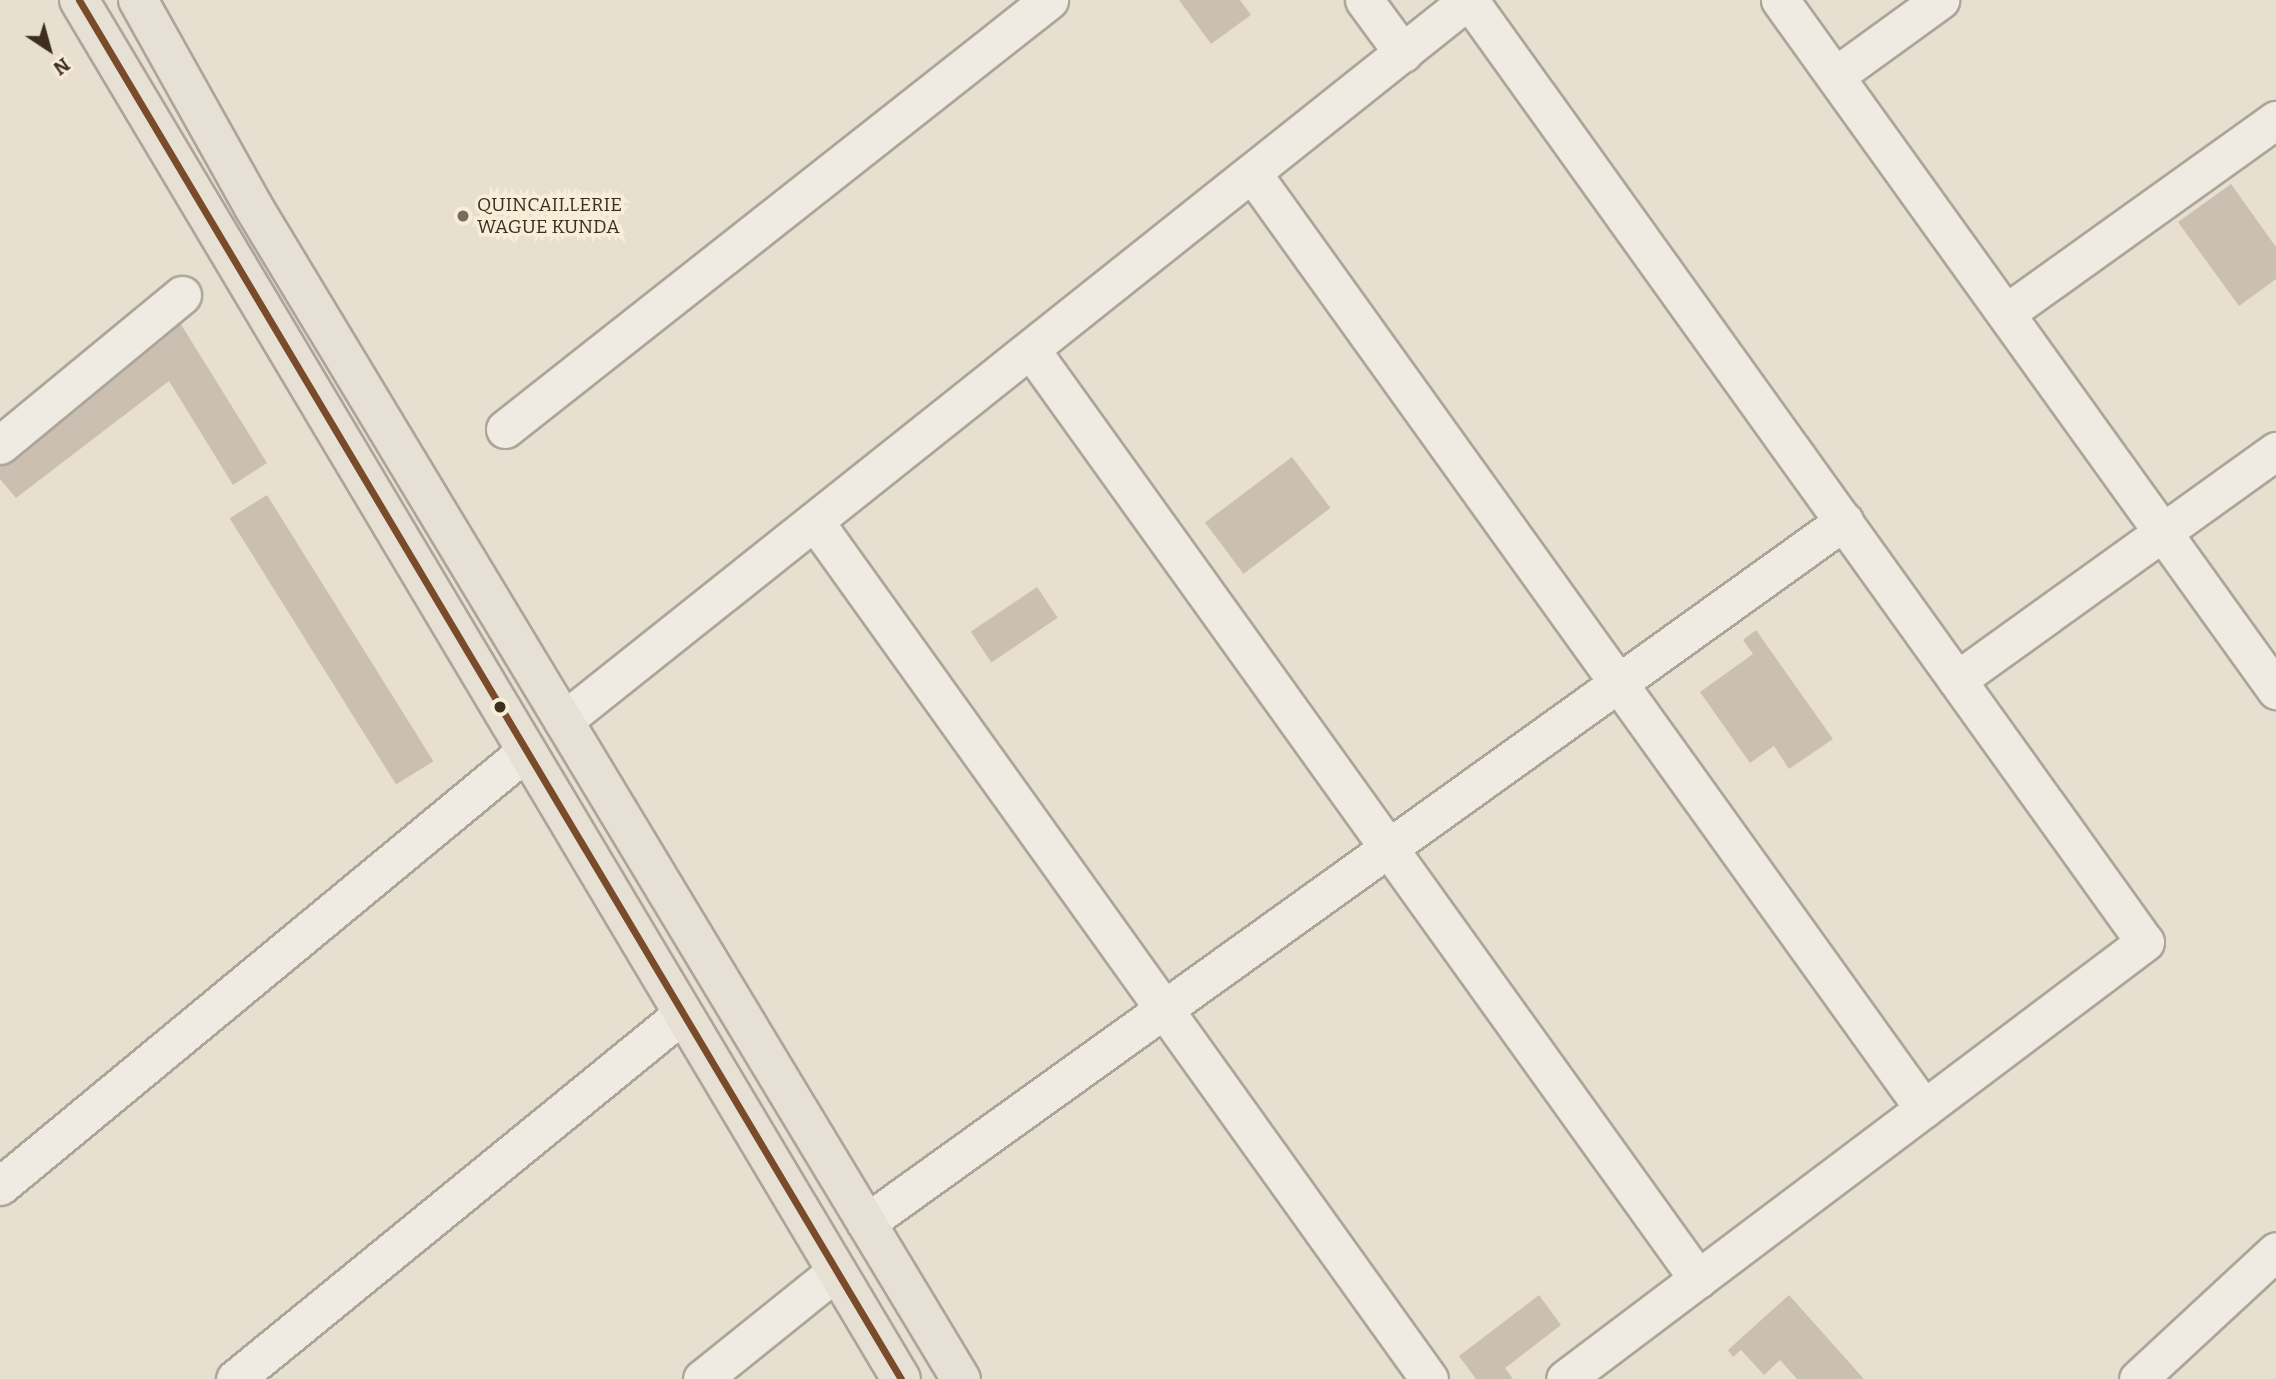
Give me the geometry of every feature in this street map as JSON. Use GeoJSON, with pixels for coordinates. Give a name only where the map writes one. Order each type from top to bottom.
{"type":"FeatureCollection","features":[{"type":"Feature","properties":{"kind":"main road"},"geometry":{"type":"LineString","coordinates":[[79,0],[680,1016],[901,1379]]}},
{"type":"Feature","properties":{"kind":"main road"},"geometry":{"type":"LineString","coordinates":[[138,0],[253,206],[961,1379]]}},
{"type":"Feature","properties":{"kind":"street"},"geometry":{"type":"LineString","coordinates":[[505,429],[1049,0]]}},
{"type":"Feature","properties":{"kind":"street"},"geometry":{"type":"LineString","coordinates":[[1364,0],[1403,53]]}},
{"type":"Feature","properties":{"kind":"street"},"geometry":{"type":"LineString","coordinates":[[563,721],[1469,0],[2145,942],[1565,1379]]}},
{"type":"Feature","properties":{"kind":"street"},"geometry":{"type":"LineString","coordinates":[[1780,0],[2276,690]]}},
{"type":"Feature","properties":{"kind":"street"},"geometry":{"type":"LineString","coordinates":[[1835,76],[1940,0]]}},
{"type":"Feature","properties":{"kind":"street"},"geometry":{"type":"LineString","coordinates":[[2006,313],[2276,120]]}},
{"type":"Feature","properties":{"kind":"street"},"geometry":{"type":"LineString","coordinates":[[1252,173],[1924,1109]]}},
{"type":"Feature","properties":{"kind":"street"},"geometry":{"type":"LineString","coordinates":[[0,445],[182,295]]}},
{"type":"Feature","properties":{"kind":"street"},"geometry":{"type":"LineString","coordinates":[[1031,350],[1698,1279]]}},
{"type":"Feature","properties":{"kind":"street"},"geometry":{"type":"LineString","coordinates":[[1957,680],[2276,451]]}},
{"type":"Feature","properties":{"kind":"street"},"geometry":{"type":"LineString","coordinates":[[815,522],[1429,1379]]}},
{"type":"Feature","properties":{"kind":"street"},"geometry":{"type":"LineString","coordinates":[[866,1223],[1844,522]]}},
{"type":"Feature","properties":{"kind":"street"},"geometry":{"type":"LineString","coordinates":[[0,1186],[525,752]]}},
{"type":"Feature","properties":{"kind":"street"},"geometry":{"type":"LineString","coordinates":[[235,1379],[680,1016]]}},
{"type":"Feature","properties":{"kind":"street"},"geometry":{"type":"LineString","coordinates":[[2138,1379],[2276,1251]]}},
{"type":"Feature","properties":{"kind":"street"},"geometry":{"type":"LineString","coordinates":[[702,1379],[835,1272]]}},
{"type":"Feature","properties":{"kind":"building"},"geometry":{"type":"Polygon","coordinates":[[[1179,0],[1240,0],[1251,15],[1211,44],[1179,0]]]}},
{"type":"Feature","properties":{"kind":"building"},"geometry":{"type":"Polygon","coordinates":[[[2231,184],[2276,247],[2276,279],[2239,306],[2178,222],[2231,184]]]}},
{"type":"Feature","properties":{"kind":"building"},"geometry":{"type":"Polygon","coordinates":[[[177,318],[267,463],[233,485],[169,381],[16,498],[0,479],[0,464],[177,318]]]}},
{"type":"Feature","properties":{"kind":"building"},"geometry":{"type":"Polygon","coordinates":[[[1292,457],[1331,508],[1243,574],[1205,523],[1292,457]]]}},
{"type":"Feature","properties":{"kind":"building"},"geometry":{"type":"Polygon","coordinates":[[[267,495],[433,761],[396,785],[230,518],[267,495]]]}},
{"type":"Feature","properties":{"kind":"building"},"geometry":{"type":"Polygon","coordinates":[[[1037,587],[1058,618],[991,662],[971,632],[1037,587]]]}},
{"type":"Feature","properties":{"kind":"building"},"geometry":{"type":"Polygon","coordinates":[[[1756,630],[1833,739],[1789,769],[1774,746],[1750,763],[1700,692],[1753,654],[1743,640],[1756,630]]]}},
{"type":"Feature","properties":{"kind":"building"},"geometry":{"type":"Polygon","coordinates":[[[1539,1295],[1561,1325],[1505,1368],[1513,1379],[1476,1379],[1459,1356],[1539,1295]]]}},
{"type":"Feature","properties":{"kind":"building"},"geometry":{"type":"Polygon","coordinates":[[[1789,1295],[1864,1379],[1797,1379],[1780,1360],[1764,1375],[1741,1350],[1733,1357],[1728,1350],[1789,1295]]]}},
{"type":"Feature","properties":{"kind":"transit line"},"geometry":{"type":"LineString","coordinates":[[79,0],[901,1379]]}},
{"type":"Feature","properties":{"kind":"place","name":"QUINCAILLERIE WAGUE KUNDA"},"geometry":{"type":"Point","coordinates":[463,216]}}]}
